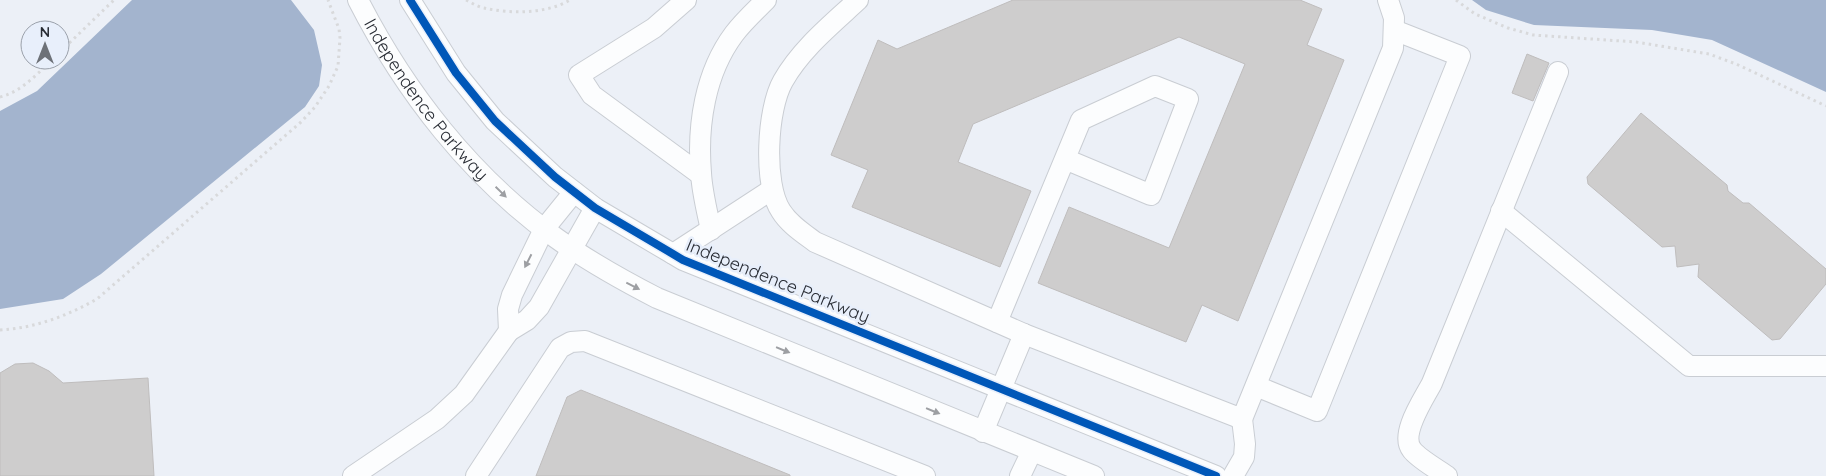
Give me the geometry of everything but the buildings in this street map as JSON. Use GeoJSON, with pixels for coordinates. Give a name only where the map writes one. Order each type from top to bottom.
{"type":"FeatureCollection","features":[{"type":"Feature","properties":{"kind":"street","name":"Independence Parkway"},"geometry":{"type":"LineString","coordinates":[[358,0],[377,39],[436,123],[477,170],[515,206],[544,230],[572,249],[608,272],[657,298],[1094,476]]}},
{"type":"Feature","properties":{"kind":"street","name":"Independence Parkway"},"geometry":{"type":"LineString","coordinates":[[410,0],[456,74],[496,121],[555,177],[574,192],[596,208],[683,260],[1216,476]]}},
{"type":"Feature","properties":{"kind":"street"},"geometry":{"type":"LineString","coordinates":[[686,0],[654,28],[579,75],[592,95],[701,175]]}},
{"type":"Feature","properties":{"kind":"street"},"geometry":{"type":"LineString","coordinates":[[711,230],[701,175],[700,129],[708,91],[718,60],[734,34],[766,0]]}},
{"type":"Feature","properties":{"kind":"street"},"geometry":{"type":"LineString","coordinates":[[858,0],[820,35],[782,82],[773,110],[769,135],[771,190],[781,211],[797,229],[815,242],[1024,334],[1242,419]]}},
{"type":"Feature","properties":{"kind":"street"},"geometry":{"type":"LineString","coordinates":[[1234,476],[1244,457],[1245,444],[1242,419],[1394,48],[1394,18],[1388,0]]}},
{"type":"Feature","properties":{"kind":"street"},"geometry":{"type":"LineString","coordinates":[[1256,386],[1317,411],[1460,56],[1394,30]]}},
{"type":"Feature","properties":{"kind":"street"},"geometry":{"type":"LineString","coordinates":[[1447,476],[1412,451],[1408,442],[1408,431],[1432,383],[1558,72]]}},
{"type":"Feature","properties":{"kind":"street"},"geometry":{"type":"LineString","coordinates":[[998,322],[1064,159],[1081,120],[1154,86],[1188,99],[1150,195],[1064,159]]}},
{"type":"Feature","properties":{"kind":"street"},"geometry":{"type":"LineString","coordinates":[[673,254],[771,190]]}},
{"type":"Feature","properties":{"kind":"street"},"geometry":{"type":"LineString","coordinates":[[509,331],[508,308],[512,295],[544,230],[574,192]]}},
{"type":"Feature","properties":{"kind":"street"},"geometry":{"type":"LineString","coordinates":[[353,476],[437,419],[464,394],[509,331],[527,320],[539,307],[596,208]]}},
{"type":"Feature","properties":{"kind":"street"},"geometry":{"type":"LineString","coordinates":[[1501,211],[1689,366],[1826,366]]}},
{"type":"Feature","properties":{"kind":"street"},"geometry":{"type":"LineString","coordinates":[[984,432],[1024,334]]}},
{"type":"Feature","properties":{"kind":"street"},"geometry":{"type":"LineString","coordinates":[[476,476],[560,348],[571,342],[585,341],[925,476]]}},
{"type":"Feature","properties":{"kind":"street"},"geometry":{"type":"LineString","coordinates":[[1020,476],[1032,451]]}},
{"type":"Feature","properties":{"kind":"path"},"geometry":{"type":"LineString","coordinates":[[70,42],[114,0]]}},
{"type":"Feature","properties":{"kind":"path"},"geometry":{"type":"LineString","coordinates":[[0,330],[13,330],[48,322],[74,312],[97,299],[302,122],[329,86],[338,66],[339,29],[328,0]]}},
{"type":"Feature","properties":{"kind":"path"},"geometry":{"type":"LineString","coordinates":[[466,0],[482,8],[526,11],[542,10],[570,0]]}},
{"type":"Feature","properties":{"kind":"path"},"geometry":{"type":"LineString","coordinates":[[1456,0],[1475,14],[1508,28],[1533,35],[1636,42],[1682,48],[1709,54],[1736,64],[1826,106]]}},
{"type":"Feature","properties":{"kind":"path"},"geometry":{"type":"LineString","coordinates":[[0,97],[9,95],[30,81],[42,70]]}},
{"type":"Feature","properties":{"kind":"water"},"geometry":{"type":"Polygon","coordinates":[[[132,0],[291,0],[314,30],[322,65],[319,86],[305,107],[101,274],[63,299],[0,309],[0,111],[37,91],[59,70],[70,70],[70,59],[132,0]]]}},
{"type":"Feature","properties":{"kind":"water"},"geometry":{"type":"Polygon","coordinates":[[[1472,0],[1826,0],[1826,92],[1712,40],[1652,30],[1534,25],[1486,10],[1472,0]]]}},
{"type":"Feature","properties":{"kind":"cycle path"},"geometry":{"type":"LineString","coordinates":[[410,0],[456,73],[495,121],[555,177],[595,208],[683,260],[1216,476]]}}]}
